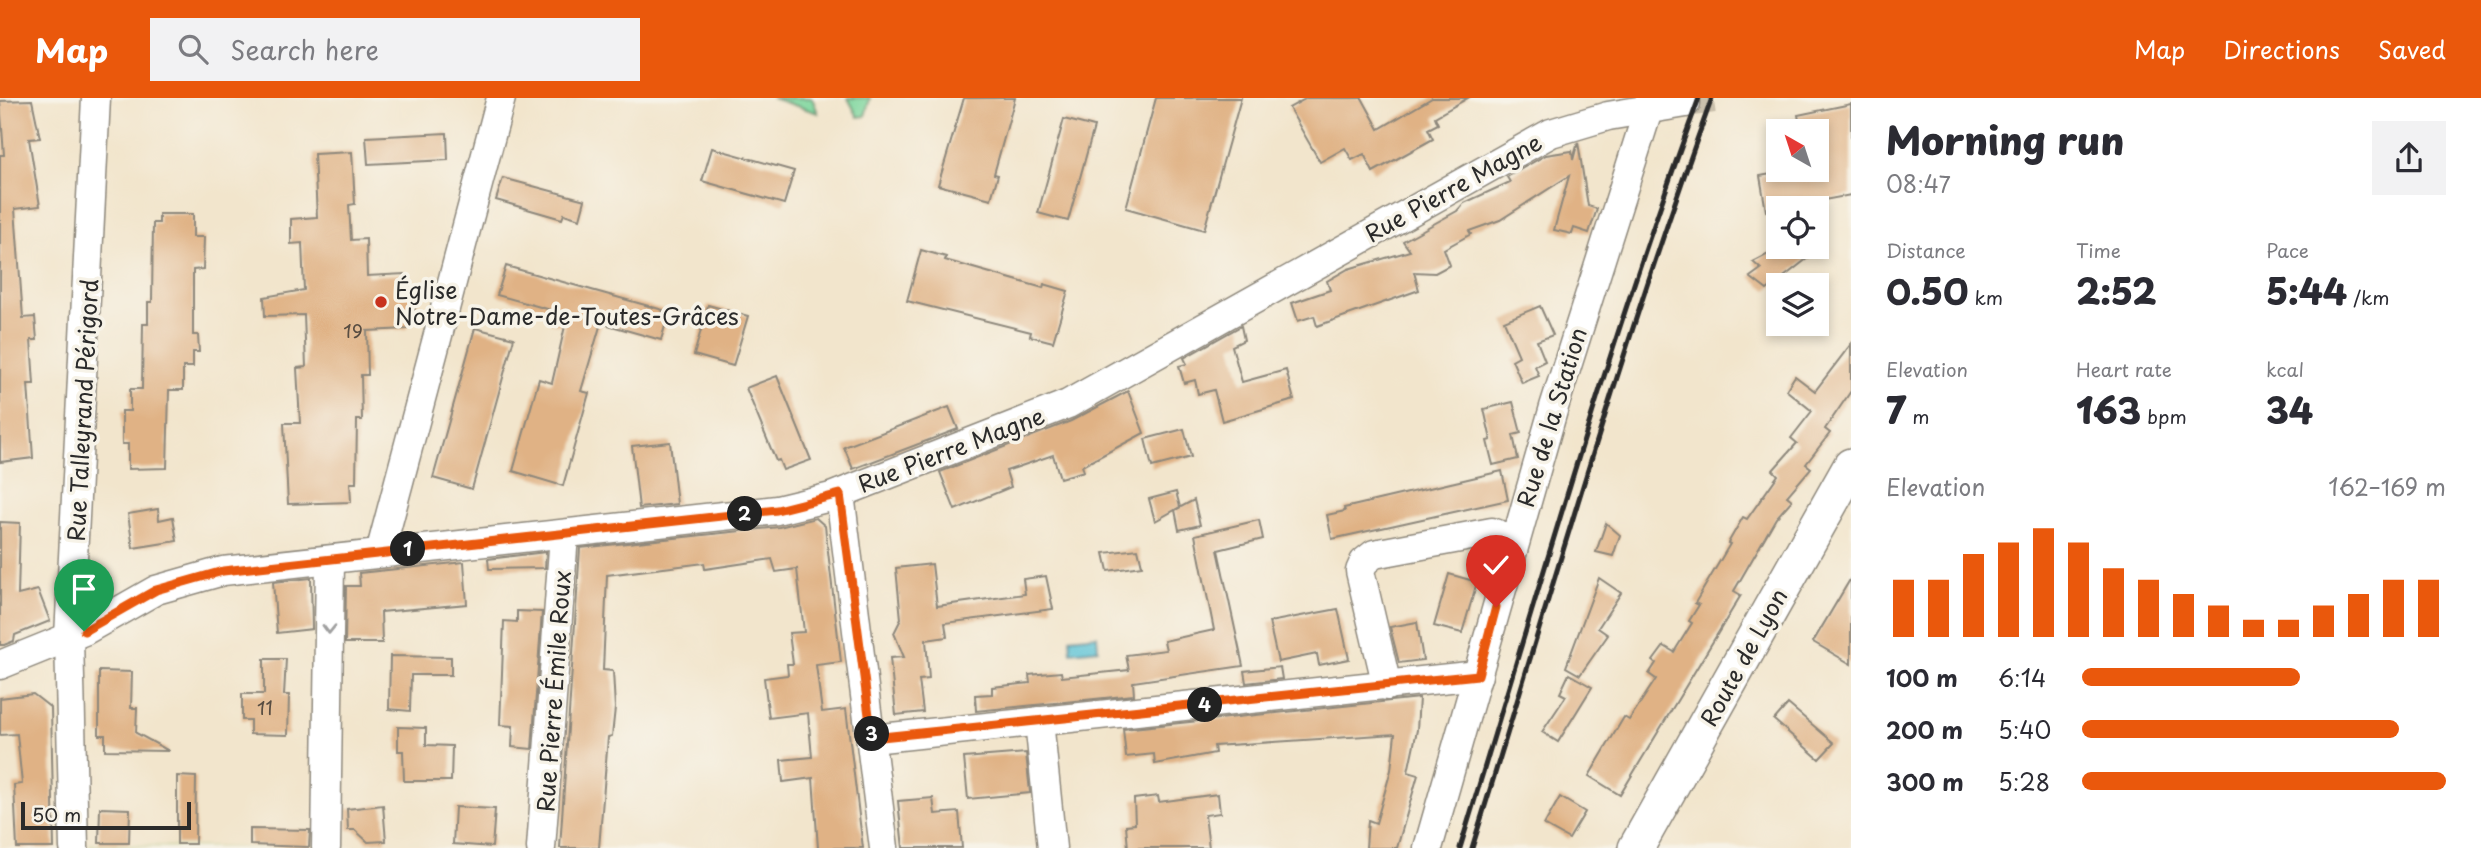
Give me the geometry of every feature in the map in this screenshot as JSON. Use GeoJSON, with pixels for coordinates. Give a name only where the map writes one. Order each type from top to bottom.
{"type":"FeatureCollection","features":[{"type":"Feature","properties":{"kind":"main road","name":"Route de Lyon"},"geometry":{"type":"LineString","coordinates":[[1636,848],[1851,466]]}},
{"type":"Feature","properties":{"kind":"street","name":"Rue Talleyrand Périgord"},"geometry":{"type":"LineString","coordinates":[[74,848],[69,637],[96,98]]}},
{"type":"Feature","properties":{"kind":"street"},"geometry":{"type":"LineString","coordinates":[[380,553],[501,98]]}},
{"type":"Feature","properties":{"kind":"street","name":"Rue Pierre Magne"},"geometry":{"type":"LineString","coordinates":[[0,664],[69,637],[156,590],[223,571],[777,510],[840,494],[1068,404],[1550,133],[1576,123],[1649,104],[1686,103]]}},
{"type":"Feature","properties":{"kind":"street","name":"Rue de la Station"},"geometry":{"type":"LineString","coordinates":[[1428,848],[1514,540],[1649,104]]}},
{"type":"Feature","properties":{"kind":"street"},"geometry":{"type":"LineString","coordinates":[[840,494],[884,848]]}},
{"type":"Feature","properties":{"kind":"street"},"geometry":{"type":"LineString","coordinates":[[1387,686],[1360,571],[1364,562],[1374,554],[1492,532],[1514,540]]}},
{"type":"Feature","properties":{"kind":"street","name":"Rue Pierre Émile Roux"},"geometry":{"type":"LineString","coordinates":[[541,848],[564,535]]}},
{"type":"Feature","properties":{"kind":"street"},"geometry":{"type":"LineString","coordinates":[[326,848],[330,561]]}},
{"type":"Feature","properties":{"kind":"street"},"geometry":{"type":"LineString","coordinates":[[872,738],[1478,675]]}},
{"type":"Feature","properties":{"kind":"street"},"geometry":{"type":"LineString","coordinates":[[1039,721],[1052,848]]}},
{"type":"Feature","properties":{"kind":"shaded area"},"geometry":{"type":"Polygon","coordinates":[[[89,843],[290,848],[89,848],[89,843]]]}},
{"type":"Feature","properties":{"kind":"green space"},"geometry":{"type":"Polygon","coordinates":[[[772,98],[812,98],[818,113],[772,98]]]}},
{"type":"Feature","properties":{"kind":"green space"},"geometry":{"type":"Polygon","coordinates":[[[848,98],[870,98],[865,116],[858,117],[848,98]]]}},
{"type":"Feature","properties":{"kind":"water"},"geometry":{"type":"Polygon","coordinates":[[[1097,635],[1098,649],[1071,652],[1070,638],[1097,635]]]}},
{"type":"Feature","properties":{"kind":"building"},"geometry":{"type":"Polygon","coordinates":[[[964,98],[1015,98],[994,174],[998,175],[991,199],[938,185],[964,98]]]}},
{"type":"Feature","properties":{"kind":"building"},"geometry":{"type":"Polygon","coordinates":[[[1156,98],[1241,98],[1204,230],[1126,208],[1156,98]]]}},
{"type":"Feature","properties":{"kind":"building"},"geometry":{"type":"Polygon","coordinates":[[[1307,98],[1362,98],[1379,129],[1432,98],[1468,98],[1435,117],[1438,124],[1428,129],[1433,139],[1373,172],[1364,154],[1352,160],[1345,148],[1320,162],[1289,108],[1307,98]]]}},
{"type":"Feature","properties":{"kind":"building"},"geometry":{"type":"Polygon","coordinates":[[[32,100],[40,138],[29,139],[40,206],[15,209],[23,318],[35,317],[37,340],[31,340],[34,384],[28,384],[33,458],[0,462],[0,155],[4,155],[0,101],[32,100]]]}},
{"type":"Feature","properties":{"kind":"building"},"geometry":{"type":"Polygon","coordinates":[[[1851,104],[1851,195],[1829,199],[1829,196],[1766,196],[1766,211],[1760,176],[1766,175],[1766,182],[1829,182],[1829,119],[1799,119],[1798,115],[1851,104]]]}},
{"type":"Feature","properties":{"kind":"building"},"geometry":{"type":"Polygon","coordinates":[[[1064,119],[1094,127],[1068,221],[1038,213],[1064,119]]]}},
{"type":"Feature","properties":{"kind":"building"},"geometry":{"type":"Polygon","coordinates":[[[447,133],[448,160],[368,164],[366,137],[447,133]]]}},
{"type":"Feature","properties":{"kind":"building"},"geometry":{"type":"Polygon","coordinates":[[[1578,142],[1588,206],[1597,209],[1589,233],[1574,228],[1572,234],[1554,230],[1569,176],[1500,220],[1469,231],[1471,234],[1444,249],[1450,265],[1435,273],[1414,272],[1419,290],[1317,326],[1314,316],[1298,321],[1292,303],[1330,290],[1327,281],[1348,269],[1410,251],[1403,241],[1457,211],[1464,203],[1510,182],[1507,177],[1546,155],[1572,151],[1573,160],[1578,142]]]}},
{"type":"Feature","properties":{"kind":"building"},"geometry":{"type":"Polygon","coordinates":[[[712,148],[794,171],[784,204],[702,181],[712,148]]]}},
{"type":"Feature","properties":{"kind":"building"},"geometry":{"type":"Polygon","coordinates":[[[352,152],[355,204],[349,205],[351,240],[366,239],[367,276],[405,274],[406,284],[419,298],[407,329],[367,331],[368,375],[361,375],[362,420],[357,420],[356,483],[350,483],[351,502],[288,504],[284,423],[300,423],[297,368],[306,367],[304,315],[265,316],[264,297],[304,290],[302,243],[291,244],[291,219],[317,217],[314,154],[352,152]]]}},
{"type":"Feature","properties":{"kind":"building"},"geometry":{"type":"Polygon","coordinates":[[[503,178],[585,200],[580,219],[564,214],[562,219],[496,200],[503,178]]]}},
{"type":"Feature","properties":{"kind":"building"},"geometry":{"type":"Polygon","coordinates":[[[159,214],[193,214],[193,237],[204,237],[203,269],[193,270],[193,335],[198,335],[199,352],[193,352],[193,367],[183,367],[183,390],[169,390],[167,468],[128,469],[128,444],[122,444],[122,411],[130,411],[130,389],[142,389],[143,324],[148,324],[148,302],[152,302],[153,223],[159,223],[159,214]]]}},
{"type":"Feature","properties":{"kind":"building"},"geometry":{"type":"Polygon","coordinates":[[[921,250],[946,257],[945,260],[1043,288],[1044,284],[1068,291],[1053,342],[1030,336],[1031,332],[907,301],[921,250]]]}},
{"type":"Feature","properties":{"kind":"building"},"geometry":{"type":"Polygon","coordinates":[[[1766,255],[1766,259],[1807,259],[1789,273],[1766,273],[1766,289],[1750,277],[1761,269],[1753,262],[1766,255]]]}},
{"type":"Feature","properties":{"kind":"building"},"geometry":{"type":"Polygon","coordinates":[[[506,266],[663,310],[662,317],[667,319],[661,340],[601,323],[581,391],[589,393],[563,486],[513,471],[539,379],[552,383],[565,326],[548,322],[551,310],[497,295],[506,266]]]}},
{"type":"Feature","properties":{"kind":"building"},"geometry":{"type":"Polygon","coordinates":[[[708,305],[748,316],[733,366],[694,355],[708,305]]]}},
{"type":"Feature","properties":{"kind":"building"},"geometry":{"type":"Polygon","coordinates":[[[1540,306],[1553,335],[1537,341],[1545,361],[1535,366],[1539,376],[1522,383],[1512,360],[1519,356],[1504,321],[1540,306]]]}},
{"type":"Feature","properties":{"kind":"building"},"geometry":{"type":"Polygon","coordinates":[[[1241,326],[1244,340],[1232,346],[1242,382],[1286,370],[1294,400],[1222,421],[1214,390],[1198,394],[1195,380],[1184,383],[1179,366],[1187,364],[1184,358],[1241,326]]]}},
{"type":"Feature","properties":{"kind":"building"},"geometry":{"type":"Polygon","coordinates":[[[475,328],[514,338],[472,489],[433,478],[475,328]]]}},
{"type":"Feature","properties":{"kind":"building"},"geometry":{"type":"Polygon","coordinates":[[[1851,344],[1851,391],[1825,429],[1830,433],[1806,464],[1811,468],[1787,496],[1792,500],[1776,518],[1734,591],[1741,595],[1620,795],[1589,776],[1624,717],[1629,720],[1656,679],[1649,674],[1656,663],[1653,661],[1664,646],[1674,652],[1692,623],[1689,621],[1699,605],[1695,603],[1743,517],[1747,519],[1778,475],[1773,470],[1797,443],[1791,438],[1812,411],[1786,390],[1795,376],[1815,391],[1851,344]]]}},
{"type":"Feature","properties":{"kind":"building"},"geometry":{"type":"Polygon","coordinates":[[[777,376],[811,460],[783,470],[779,460],[776,461],[746,388],[777,376]]]}},
{"type":"Feature","properties":{"kind":"building"},"geometry":{"type":"Polygon","coordinates":[[[1128,391],[1144,433],[1082,466],[1084,471],[1060,478],[1053,455],[1006,471],[1011,487],[955,510],[940,472],[1071,421],[1128,391]]]}},
{"type":"Feature","properties":{"kind":"building"},"geometry":{"type":"Polygon","coordinates":[[[1513,402],[1521,433],[1513,435],[1518,459],[1493,465],[1487,441],[1491,440],[1484,409],[1513,402]]]}},
{"type":"Feature","properties":{"kind":"building"},"geometry":{"type":"Polygon","coordinates":[[[949,407],[958,429],[853,469],[844,447],[949,407]]]}},
{"type":"Feature","properties":{"kind":"building"},"geometry":{"type":"Polygon","coordinates":[[[1184,429],[1191,457],[1152,467],[1145,439],[1184,429]]]}},
{"type":"Feature","properties":{"kind":"building"},"geometry":{"type":"Polygon","coordinates":[[[670,442],[677,504],[639,508],[632,446],[670,442]]]}},
{"type":"Feature","properties":{"kind":"building"},"geometry":{"type":"Polygon","coordinates":[[[1502,471],[1508,500],[1332,539],[1327,515],[1345,511],[1344,508],[1502,471]]]}},
{"type":"Feature","properties":{"kind":"building"},"geometry":{"type":"Polygon","coordinates":[[[1176,492],[1180,507],[1155,521],[1149,499],[1176,492]]]}},
{"type":"Feature","properties":{"kind":"building"},"geometry":{"type":"Polygon","coordinates":[[[1194,500],[1200,525],[1179,530],[1175,510],[1194,500]]]}},
{"type":"Feature","properties":{"kind":"building"},"geometry":{"type":"Polygon","coordinates":[[[158,509],[159,520],[173,517],[177,541],[133,548],[128,514],[158,509]]]}},
{"type":"Feature","properties":{"kind":"building"},"geometry":{"type":"Polygon","coordinates":[[[816,518],[825,526],[841,662],[816,665],[822,712],[846,709],[863,848],[818,848],[813,778],[783,782],[781,760],[812,757],[808,713],[769,718],[764,678],[788,675],[787,664],[793,664],[789,633],[804,632],[797,569],[776,572],[772,559],[705,569],[704,563],[607,575],[603,670],[613,671],[615,708],[612,736],[608,737],[599,848],[560,848],[580,548],[779,527],[816,518]]]}},
{"type":"Feature","properties":{"kind":"building"},"geometry":{"type":"Polygon","coordinates":[[[1259,520],[1263,539],[1218,550],[1243,666],[1133,682],[1134,695],[976,711],[975,695],[992,694],[992,687],[1030,683],[1029,675],[1061,672],[1062,677],[1129,670],[1126,655],[1166,650],[1164,641],[1214,630],[1195,535],[1259,520]]]}},
{"type":"Feature","properties":{"kind":"building"},"geometry":{"type":"Polygon","coordinates":[[[0,522],[20,523],[18,595],[38,590],[50,621],[15,635],[14,641],[4,645],[0,645],[0,522]]]}},
{"type":"Feature","properties":{"kind":"building"},"geometry":{"type":"Polygon","coordinates":[[[1606,523],[1620,535],[1613,556],[1596,552],[1606,523]]]}},
{"type":"Feature","properties":{"kind":"building"},"geometry":{"type":"Polygon","coordinates":[[[1138,549],[1142,566],[1108,571],[1104,553],[1138,549]]]}},
{"type":"Feature","properties":{"kind":"building"},"geometry":{"type":"Polygon","coordinates":[[[546,552],[545,568],[489,569],[488,559],[546,552]]]}},
{"type":"Feature","properties":{"kind":"building"},"geometry":{"type":"Polygon","coordinates":[[[464,562],[467,604],[381,612],[382,643],[345,643],[346,586],[360,586],[359,573],[464,562]]]}},
{"type":"Feature","properties":{"kind":"building"},"geometry":{"type":"Polygon","coordinates":[[[932,564],[937,606],[1025,594],[1023,579],[1046,576],[1053,609],[945,623],[947,637],[926,640],[929,679],[919,680],[923,712],[896,715],[890,658],[904,657],[894,633],[901,619],[896,568],[932,564]]]}},
{"type":"Feature","properties":{"kind":"building"},"geometry":{"type":"Polygon","coordinates":[[[1449,574],[1477,582],[1462,633],[1434,626],[1449,574]]]}},
{"type":"Feature","properties":{"kind":"building"},"geometry":{"type":"Polygon","coordinates":[[[311,578],[312,629],[277,633],[273,582],[311,578]]]}},
{"type":"Feature","properties":{"kind":"building"},"geometry":{"type":"Polygon","coordinates":[[[1599,578],[1621,593],[1598,628],[1608,635],[1580,675],[1566,667],[1599,578]]]}},
{"type":"Feature","properties":{"kind":"building"},"geometry":{"type":"Polygon","coordinates":[[[1851,578],[1851,664],[1813,642],[1851,578]]]}},
{"type":"Feature","properties":{"kind":"building"},"geometry":{"type":"Polygon","coordinates":[[[1338,609],[1349,659],[1319,665],[1317,654],[1278,662],[1269,622],[1338,609]]]}},
{"type":"Feature","properties":{"kind":"building"},"geometry":{"type":"Polygon","coordinates":[[[517,611],[542,612],[532,749],[512,747],[513,726],[500,725],[504,621],[517,622],[517,611]]]}},
{"type":"Feature","properties":{"kind":"building"},"geometry":{"type":"Polygon","coordinates":[[[1417,622],[1423,660],[1399,663],[1390,627],[1417,622]]]}},
{"type":"Feature","properties":{"kind":"building"},"geometry":{"type":"Polygon","coordinates":[[[390,656],[451,657],[451,675],[411,675],[410,711],[389,709],[390,656]]]}},
{"type":"Feature","properties":{"kind":"building"},"geometry":{"type":"Polygon","coordinates":[[[264,659],[286,659],[284,695],[289,695],[288,735],[250,734],[250,720],[242,720],[242,694],[264,694],[264,659]]]}},
{"type":"Feature","properties":{"kind":"building"},"geometry":{"type":"Polygon","coordinates":[[[1280,667],[1282,679],[1246,683],[1244,671],[1280,667]]]}},
{"type":"Feature","properties":{"kind":"building"},"geometry":{"type":"Polygon","coordinates":[[[99,671],[132,672],[131,708],[137,708],[136,733],[169,751],[105,750],[105,735],[99,735],[99,671]]]}},
{"type":"Feature","properties":{"kind":"building"},"geometry":{"type":"Polygon","coordinates":[[[1569,674],[1592,687],[1558,742],[1542,732],[1566,696],[1560,693],[1569,674]]]}},
{"type":"Feature","properties":{"kind":"building"},"geometry":{"type":"Polygon","coordinates":[[[33,694],[51,708],[54,848],[17,848],[14,785],[22,784],[17,734],[0,735],[0,698],[33,694]]]}},
{"type":"Feature","properties":{"kind":"building"},"geometry":{"type":"Polygon","coordinates":[[[1419,698],[1417,730],[1408,772],[1418,775],[1397,848],[1366,848],[1368,820],[1376,823],[1391,770],[1395,734],[1214,746],[1215,753],[1155,764],[1154,754],[1126,757],[1123,729],[1419,698]]]}},
{"type":"Feature","properties":{"kind":"building"},"geometry":{"type":"Polygon","coordinates":[[[1788,704],[1834,743],[1819,759],[1774,720],[1788,704]]]}},
{"type":"Feature","properties":{"kind":"building"},"geometry":{"type":"Polygon","coordinates":[[[398,727],[426,728],[426,745],[452,746],[451,781],[404,781],[403,751],[398,751],[398,727]]]}},
{"type":"Feature","properties":{"kind":"building"},"geometry":{"type":"Polygon","coordinates":[[[1026,753],[1030,793],[968,799],[964,758],[1026,753]]]}},
{"type":"Feature","properties":{"kind":"building"},"geometry":{"type":"Polygon","coordinates":[[[177,776],[196,777],[195,844],[177,844],[177,776]]]}},
{"type":"Feature","properties":{"kind":"building"},"geometry":{"type":"Polygon","coordinates":[[[1218,794],[1220,813],[1205,815],[1209,848],[1128,848],[1126,825],[1135,824],[1134,799],[1158,796],[1159,802],[1218,794]]]}},
{"type":"Feature","properties":{"kind":"building"},"geometry":{"type":"Polygon","coordinates":[[[1560,797],[1585,812],[1569,839],[1544,825],[1560,797]]]}},
{"type":"Feature","properties":{"kind":"building"},"geometry":{"type":"Polygon","coordinates":[[[933,798],[935,814],[959,812],[962,848],[903,848],[898,801],[933,798]]]}},
{"type":"Feature","properties":{"kind":"building"},"geometry":{"type":"Polygon","coordinates":[[[383,805],[386,841],[368,842],[355,830],[348,830],[347,809],[383,805]]]}},
{"type":"Feature","properties":{"kind":"building"},"geometry":{"type":"Polygon","coordinates":[[[455,807],[495,809],[492,847],[453,844],[455,807]]]}},
{"type":"Feature","properties":{"kind":"building"},"geometry":{"type":"Polygon","coordinates":[[[100,808],[130,809],[129,843],[99,843],[100,808]]]}},
{"type":"Feature","properties":{"kind":"building"},"geometry":{"type":"Polygon","coordinates":[[[250,829],[310,830],[309,847],[250,845],[250,829]]]}},
{"type":"Feature","properties":{"kind":"tunnel"},"geometry":{"type":"LineString","coordinates":[[1686,103],[1722,98]]}},
{"type":"Feature","properties":{"kind":"railway"},"geometry":{"type":"LineString","coordinates":[[1460,848],[1604,377],[1699,98]]}},
{"type":"Feature","properties":{"kind":"railway"},"geometry":{"type":"LineString","coordinates":[[1472,848],[1617,377],[1712,98]]}},
{"type":"Feature","properties":{"kind":"place","name":"Église Notre-Dame-de-Toutes-Grâces"},"geometry":{"type":"Point","coordinates":[381,302]}},
{"type":"Feature","properties":{"kind":"route"},"geometry":{"type":"LineString","coordinates":[[84,631],[156,590],[223,571],[777,510],[840,494],[872,738],[1478,675],[1496,607]]}}]}
